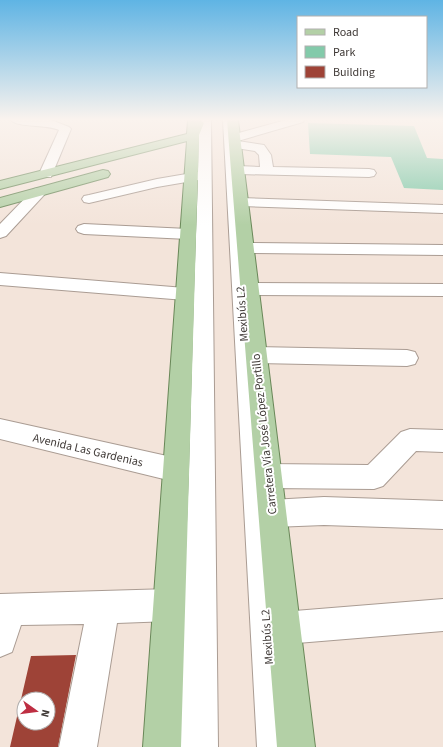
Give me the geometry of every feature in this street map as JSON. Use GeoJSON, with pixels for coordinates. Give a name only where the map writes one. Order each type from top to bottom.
{"type":"FeatureCollection","features":[{"type":"Feature","properties":{"kind":"main road"},"geometry":{"type":"LineString","coordinates":[[0,186],[115,155]]}},
{"type":"Feature","properties":{"kind":"main road"},"geometry":{"type":"LineString","coordinates":[[162,747],[188,234],[197,176],[195,155]]}},
{"type":"Feature","properties":{"kind":"main road","name":"Carretera Vía José López Portillo"},"geometry":{"type":"LineString","coordinates":[[236,155],[296,747]]}},
{"type":"Feature","properties":{"kind":"main road"},"geometry":{"type":"LineString","coordinates":[[0,203],[116,171]]}},
{"type":"Feature","properties":{"kind":"street"},"geometry":{"type":"LineString","coordinates":[[46,174],[54,155]]}},
{"type":"Feature","properties":{"kind":"street"},"geometry":{"type":"LineString","coordinates":[[195,155],[197,176],[199,747]]}},
{"type":"Feature","properties":{"kind":"street","name":"Mexibús L2"},"geometry":{"type":"LineString","coordinates":[[237,155],[276,747]]}},
{"type":"Feature","properties":{"kind":"street"},"geometry":{"type":"LineString","coordinates":[[266,155],[267,157],[267,170]]}},
{"type":"Feature","properties":{"kind":"street"},"geometry":{"type":"LineString","coordinates":[[237,170],[369,173]]}},
{"type":"Feature","properties":{"kind":"street"},"geometry":{"type":"LineString","coordinates":[[89,199],[157,183],[197,176]]}},
{"type":"Feature","properties":{"kind":"street"},"geometry":{"type":"LineString","coordinates":[[0,233],[39,192]]}},
{"type":"Feature","properties":{"kind":"street"},"geometry":{"type":"LineString","coordinates":[[240,202],[443,208]]}},
{"type":"Feature","properties":{"kind":"street"},"geometry":{"type":"LineString","coordinates":[[84,229],[188,234]]}},
{"type":"Feature","properties":{"kind":"street"},"geometry":{"type":"LineString","coordinates":[[245,248],[443,250]]}},
{"type":"Feature","properties":{"kind":"street"},"geometry":{"type":"LineString","coordinates":[[0,279],[185,294]]}},
{"type":"Feature","properties":{"kind":"street"},"geometry":{"type":"LineString","coordinates":[[249,289],[443,290]]}},
{"type":"Feature","properties":{"kind":"street"},"geometry":{"type":"LineString","coordinates":[[256,355],[406,358]]}},
{"type":"Feature","properties":{"kind":"street","name":"Avenida Las Gardenias"},"geometry":{"type":"LineString","coordinates":[[0,429],[176,470]]}},
{"type":"Feature","properties":{"kind":"street"},"geometry":{"type":"LineString","coordinates":[[268,476],[374,477],[410,440],[443,441]]}},
{"type":"Feature","properties":{"kind":"street"},"geometry":{"type":"LineString","coordinates":[[272,513],[324,511],[443,515]]}},
{"type":"Feature","properties":{"kind":"street"},"geometry":{"type":"LineString","coordinates":[[0,640],[5,610],[170,605]]}},
{"type":"Feature","properties":{"kind":"street"},"geometry":{"type":"LineString","coordinates":[[78,747],[103,607]]}},
{"type":"Feature","properties":{"kind":"street"},"geometry":{"type":"LineString","coordinates":[[284,628],[443,615]]}},
{"type":"Feature","properties":{"kind":"green space"},"geometry":{"type":"Polygon","coordinates":[[[333,155],[426,155],[427,158],[443,159],[443,190],[404,188],[391,157],[333,155]]]}},
{"type":"Feature","properties":{"kind":"building"},"geometry":{"type":"Polygon","coordinates":[[[76,655],[58,747],[10,747],[16,721],[16,731],[56,731],[56,691],[23,691],[31,656],[76,655]]]}}]}
